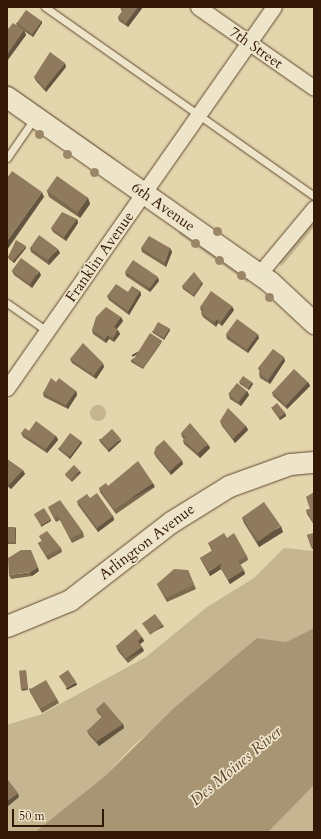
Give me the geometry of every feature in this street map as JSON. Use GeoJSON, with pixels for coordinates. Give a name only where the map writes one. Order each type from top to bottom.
{"type":"FeatureCollection","features":[{"type":"Feature","properties":{"kind":"main road","name":"6th Avenue"},"geometry":{"type":"LineString","coordinates":[[7,97],[259,274],[314,323]]}},
{"type":"Feature","properties":{"kind":"main road","name":"Arlington Avenue"},"geometry":{"type":"LineString","coordinates":[[290,464],[314,450]]}},
{"type":"Feature","properties":{"kind":"main road","name":"Arlington Avenue"},"geometry":{"type":"LineString","coordinates":[[7,626],[70,600],[202,501],[254,475],[290,464],[314,462]]}},
{"type":"Feature","properties":{"kind":"street","name":"7th Street"},"geometry":{"type":"LineString","coordinates":[[198,7],[314,88]]}},
{"type":"Feature","properties":{"kind":"street","name":"Franklin Avenue"},"geometry":{"type":"LineString","coordinates":[[7,388],[274,7]]}},
{"type":"Feature","properties":{"kind":"street"},"geometry":{"type":"LineString","coordinates":[[259,274],[314,208]]}},
{"type":"Feature","properties":{"kind":"lane"},"geometry":{"type":"LineString","coordinates":[[45,7],[314,196]]}},
{"type":"Feature","properties":{"kind":"lane"},"geometry":{"type":"LineString","coordinates":[[7,158],[36,118]]}},
{"type":"Feature","properties":{"kind":"lane"},"geometry":{"type":"LineString","coordinates":[[7,304],[47,332]]}},
{"type":"Feature","properties":{"kind":"shaded area"},"geometry":{"type":"Polygon","coordinates":[[[7,83],[114,158],[112,161],[7,88],[7,83]]]}},
{"type":"Feature","properties":{"kind":"shaded area"},"geometry":{"type":"Polygon","coordinates":[[[314,221],[314,227],[282,266],[279,263],[314,221]]]}},
{"type":"Feature","properties":{"kind":"shaded area"},"geometry":{"type":"Polygon","coordinates":[[[179,229],[249,278],[248,283],[179,234],[179,229]]]}},
{"type":"Feature","properties":{"kind":"shaded area"},"geometry":{"type":"Polygon","coordinates":[[[95,405],[101,405],[106,410],[104,419],[101,421],[95,421],[90,416],[90,410],[95,405]]]}},
{"type":"Feature","properties":{"kind":"shaded area"},"geometry":{"type":"Polygon","coordinates":[[[284,548],[314,551],[314,628],[286,642],[257,638],[132,747],[105,776],[35,832],[7,832],[7,725],[42,714],[146,657],[207,607],[254,578],[284,548]]]}},
{"type":"Feature","properties":{"kind":"shaded area"},"geometry":{"type":"Polygon","coordinates":[[[314,785],[314,832],[268,832],[274,825],[314,785]]]}},
{"type":"Feature","properties":{"kind":"water","name":"Des Moines River"},"geometry":{"type":"Polygon","coordinates":[[[314,628],[314,785],[268,832],[35,832],[105,776],[174,708],[257,638],[286,642],[314,628]]]}},
{"type":"Feature","properties":{"kind":"building"},"geometry":{"type":"Polygon","coordinates":[[[119,7],[138,7],[126,23],[118,17],[123,10],[119,7]]]}},
{"type":"Feature","properties":{"kind":"building"},"geometry":{"type":"Polygon","coordinates":[[[26,10],[42,21],[32,34],[17,23],[26,10]]]}},
{"type":"Feature","properties":{"kind":"building"},"geometry":{"type":"Polygon","coordinates":[[[13,23],[24,30],[7,55],[7,28],[8,29],[13,23]]]}},
{"type":"Feature","properties":{"kind":"building"},"geometry":{"type":"Polygon","coordinates":[[[50,52],[65,63],[45,88],[34,77],[50,52]]]}},
{"type":"Feature","properties":{"kind":"building"},"geometry":{"type":"Polygon","coordinates":[[[12,171],[42,192],[7,241],[7,178],[12,171]]]}},
{"type":"Feature","properties":{"kind":"building"},"geometry":{"type":"Polygon","coordinates":[[[57,176],[88,198],[78,213],[47,191],[57,176]]]}},
{"type":"Feature","properties":{"kind":"building"},"geometry":{"type":"Polygon","coordinates":[[[62,212],[77,219],[64,237],[51,228],[62,212]]]}},
{"type":"Feature","properties":{"kind":"building"},"geometry":{"type":"Polygon","coordinates":[[[39,235],[58,249],[48,260],[30,248],[39,235]]]}},
{"type":"Feature","properties":{"kind":"building"},"geometry":{"type":"Polygon","coordinates":[[[149,236],[170,248],[165,263],[141,248],[149,236]]]}},
{"type":"Feature","properties":{"kind":"building"},"geometry":{"type":"Polygon","coordinates":[[[16,240],[26,246],[13,261],[8,257],[16,240]]]}},
{"type":"Feature","properties":{"kind":"building"},"geometry":{"type":"Polygon","coordinates":[[[21,258],[39,271],[29,284],[12,271],[21,258]]]}},
{"type":"Feature","properties":{"kind":"building"},"geometry":{"type":"Polygon","coordinates":[[[133,260],[158,277],[150,288],[125,272],[133,260]]]}},
{"type":"Feature","properties":{"kind":"building"},"geometry":{"type":"Polygon","coordinates":[[[194,272],[202,282],[193,295],[182,286],[194,272]]]}},
{"type":"Feature","properties":{"kind":"building"},"geometry":{"type":"Polygon","coordinates":[[[116,284],[128,292],[132,286],[140,291],[128,311],[107,296],[116,284]]]}},
{"type":"Feature","properties":{"kind":"building"},"geometry":{"type":"Polygon","coordinates":[[[211,291],[232,306],[221,322],[217,319],[215,322],[201,313],[204,310],[200,307],[211,291]]]}},
{"type":"Feature","properties":{"kind":"building"},"geometry":{"type":"Polygon","coordinates":[[[106,307],[121,317],[114,327],[118,330],[113,338],[108,335],[105,339],[92,330],[96,317],[106,307]]]}},
{"type":"Feature","properties":{"kind":"building"},"geometry":{"type":"Polygon","coordinates":[[[237,319],[258,334],[247,350],[226,334],[237,319]]]}},
{"type":"Feature","properties":{"kind":"building"},"geometry":{"type":"Polygon","coordinates":[[[158,322],[169,328],[164,338],[153,332],[158,322]]]}},
{"type":"Feature","properties":{"kind":"building"},"geometry":{"type":"Polygon","coordinates":[[[150,333],[161,340],[144,368],[133,361],[150,333]]]}},
{"type":"Feature","properties":{"kind":"building"},"geometry":{"type":"Polygon","coordinates":[[[83,343],[103,363],[94,375],[70,359],[83,343]]]}},
{"type":"Feature","properties":{"kind":"building"},"geometry":{"type":"Polygon","coordinates":[[[273,349],[284,357],[268,380],[259,373],[261,370],[258,368],[273,349]]]}},
{"type":"Feature","properties":{"kind":"building"},"geometry":{"type":"Polygon","coordinates":[[[294,369],[308,382],[286,405],[272,392],[294,369]]]}},
{"type":"Feature","properties":{"kind":"building"},"geometry":{"type":"Polygon","coordinates":[[[243,376],[252,382],[248,388],[239,382],[243,376]]]}},
{"type":"Feature","properties":{"kind":"building"},"geometry":{"type":"Polygon","coordinates":[[[51,378],[56,382],[59,378],[76,391],[66,405],[43,393],[51,378]]]}},
{"type":"Feature","properties":{"kind":"building"},"geometry":{"type":"Polygon","coordinates":[[[237,383],[247,391],[238,402],[228,394],[237,383]]]}},
{"type":"Feature","properties":{"kind":"building"},"geometry":{"type":"Polygon","coordinates":[[[277,403],[285,413],[280,418],[272,407],[277,403]]]}},
{"type":"Feature","properties":{"kind":"building"},"geometry":{"type":"Polygon","coordinates":[[[228,408],[246,426],[233,439],[220,421],[228,408]]]}},
{"type":"Feature","properties":{"kind":"building"},"geometry":{"type":"Polygon","coordinates":[[[36,421],[56,436],[46,449],[21,433],[25,428],[29,431],[36,421]]]}},
{"type":"Feature","properties":{"kind":"building"},"geometry":{"type":"Polygon","coordinates":[[[190,423],[208,444],[198,453],[183,440],[186,437],[181,433],[190,423]]]}},
{"type":"Feature","properties":{"kind":"building"},"geometry":{"type":"Polygon","coordinates":[[[112,429],[121,439],[109,449],[100,440],[112,429]]]}},
{"type":"Feature","properties":{"kind":"building"},"geometry":{"type":"Polygon","coordinates":[[[70,433],[81,441],[70,457],[59,448],[70,433]]]}},
{"type":"Feature","properties":{"kind":"building"},"geometry":{"type":"Polygon","coordinates":[[[164,440],[182,460],[170,471],[154,453],[156,447],[164,440]]]}},
{"type":"Feature","properties":{"kind":"building"},"geometry":{"type":"Polygon","coordinates":[[[7,459],[23,470],[9,485],[7,483],[7,459]]]}},
{"type":"Feature","properties":{"kind":"building"},"geometry":{"type":"Polygon","coordinates":[[[138,461],[153,483],[114,510],[99,488],[106,483],[108,486],[138,461]]]}},
{"type":"Feature","properties":{"kind":"building"},"geometry":{"type":"Polygon","coordinates":[[[74,465],[80,471],[70,480],[65,474],[74,465]]]}},
{"type":"Feature","properties":{"kind":"building"},"geometry":{"type":"Polygon","coordinates":[[[314,492],[313,522],[306,510],[310,509],[306,497],[314,492]]]}},
{"type":"Feature","properties":{"kind":"building"},"geometry":{"type":"Polygon","coordinates":[[[97,493],[113,516],[97,528],[77,501],[87,494],[90,498],[97,493]]]}},
{"type":"Feature","properties":{"kind":"building"},"geometry":{"type":"Polygon","coordinates":[[[60,500],[83,532],[70,539],[58,516],[54,518],[48,507],[60,500]]]}},
{"type":"Feature","properties":{"kind":"building"},"geometry":{"type":"Polygon","coordinates":[[[264,502],[281,526],[259,541],[242,517],[264,502]]]}},
{"type":"Feature","properties":{"kind":"building"},"geometry":{"type":"Polygon","coordinates":[[[44,508],[51,519],[41,525],[34,514],[44,508]]]}},
{"type":"Feature","properties":{"kind":"building"},"geometry":{"type":"Polygon","coordinates":[[[7,527],[15,527],[15,542],[7,542],[7,527]]]}},
{"type":"Feature","properties":{"kind":"building"},"geometry":{"type":"Polygon","coordinates":[[[47,531],[61,548],[46,556],[38,543],[42,541],[39,536],[47,531]]]}},
{"type":"Feature","properties":{"kind":"building"},"geometry":{"type":"Polygon","coordinates":[[[224,533],[227,538],[234,533],[247,556],[238,561],[244,570],[228,580],[220,567],[222,563],[209,572],[200,558],[213,550],[208,543],[224,533]]]}},
{"type":"Feature","properties":{"kind":"building"},"geometry":{"type":"Polygon","coordinates":[[[314,533],[314,546],[311,547],[307,535],[314,533]]]}},
{"type":"Feature","properties":{"kind":"building"},"geometry":{"type":"Polygon","coordinates":[[[21,550],[31,550],[38,567],[30,572],[9,575],[8,558],[21,550]]]}},
{"type":"Feature","properties":{"kind":"building"},"geometry":{"type":"Polygon","coordinates":[[[174,569],[188,570],[194,585],[166,598],[157,584],[174,569]]]}},
{"type":"Feature","properties":{"kind":"building"},"geometry":{"type":"Polygon","coordinates":[[[155,614],[163,625],[150,635],[142,623],[155,614]]]}},
{"type":"Feature","properties":{"kind":"building"},"geometry":{"type":"Polygon","coordinates":[[[136,629],[142,637],[138,641],[142,647],[126,659],[116,646],[136,629]]]}},
{"type":"Feature","properties":{"kind":"building"},"geometry":{"type":"Polygon","coordinates":[[[26,670],[28,688],[21,689],[19,671],[26,670]]]}},
{"type":"Feature","properties":{"kind":"building"},"geometry":{"type":"Polygon","coordinates":[[[68,670],[76,682],[67,688],[59,676],[68,670]]]}},
{"type":"Feature","properties":{"kind":"building"},"geometry":{"type":"Polygon","coordinates":[[[46,680],[57,699],[41,709],[30,690],[46,680]]]}},
{"type":"Feature","properties":{"kind":"building"},"geometry":{"type":"Polygon","coordinates":[[[104,702],[123,724],[97,741],[87,731],[103,716],[96,709],[104,702]]]}},
{"type":"Feature","properties":{"kind":"building"},"geometry":{"type":"Polygon","coordinates":[[[8,780],[18,793],[7,801],[7,781],[8,780]]]}}]}
